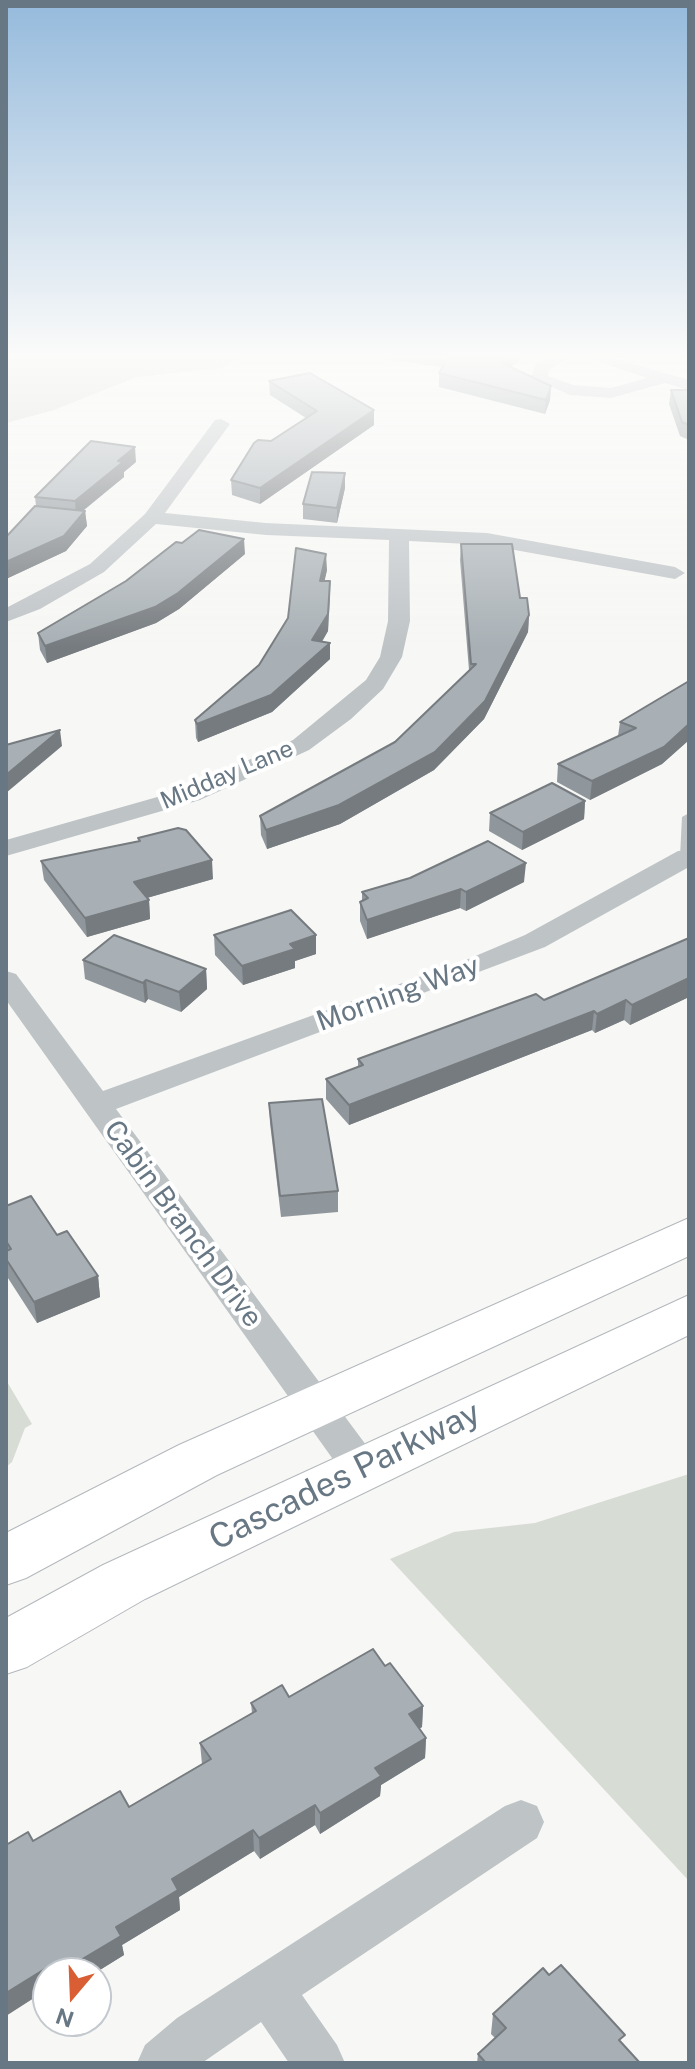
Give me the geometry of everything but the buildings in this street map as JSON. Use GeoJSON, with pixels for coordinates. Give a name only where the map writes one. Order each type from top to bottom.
{"type":"FeatureCollection","features":[{"type":"Feature","properties":{"kind":"main road"},"geometry":{"type":"LineString","coordinates":[[6,1561],[198,1460],[613,1273],[689,1235]]}},
{"type":"Feature","properties":{"kind":"main road","name":"Cascades Parkway"},"geometry":{"type":"LineString","coordinates":[[6,1648],[124,1582],[689,1313]]}},
{"type":"Feature","properties":{"kind":"street"},"geometry":{"type":"LineString","coordinates":[[6,616],[33,605],[97,568],[152,518],[199,455]]}},
{"type":"Feature","properties":{"kind":"street"},"geometry":{"type":"LineString","coordinates":[[152,518],[266,529],[533,545],[675,573]]}},
{"type":"Feature","properties":{"kind":"street","name":"Midday Lane"},"geometry":{"type":"LineString","coordinates":[[6,848],[191,795],[301,745],[343,714],[375,684],[391,657],[399,621],[399,535]]}},
{"type":"Feature","properties":{"kind":"street","name":"Morning Way"},"geometry":{"type":"LineString","coordinates":[[96,1105],[476,966],[535,941],[687,857]]}},
{"type":"Feature","properties":{"kind":"street","name":"Cabin Branch Drive"},"geometry":{"type":"LineString","coordinates":[[6,980],[361,1468]]}},
{"type":"Feature","properties":{"kind":"street"},"geometry":{"type":"LineString","coordinates":[[163,2063],[195,2036],[267,1987],[521,1822]]}},
{"type":"Feature","properties":{"kind":"street"},"geometry":{"type":"LineString","coordinates":[[267,1987],[319,2063]]}},
{"type":"Feature","properties":{"kind":"lane"},"geometry":{"type":"LineString","coordinates":[[687,857],[689,817]]}},
{"type":"Feature","properties":{"kind":"shaded area"},"geometry":{"type":"Polygon","coordinates":[[[6,1380],[32,1424],[25,1428],[12,1462],[6,1467],[6,1380]]]}},
{"type":"Feature","properties":{"kind":"shaded area"},"geometry":{"type":"Polygon","coordinates":[[[689,1474],[689,1881],[390,1559],[454,1532],[535,1523],[689,1474]]]}}]}
